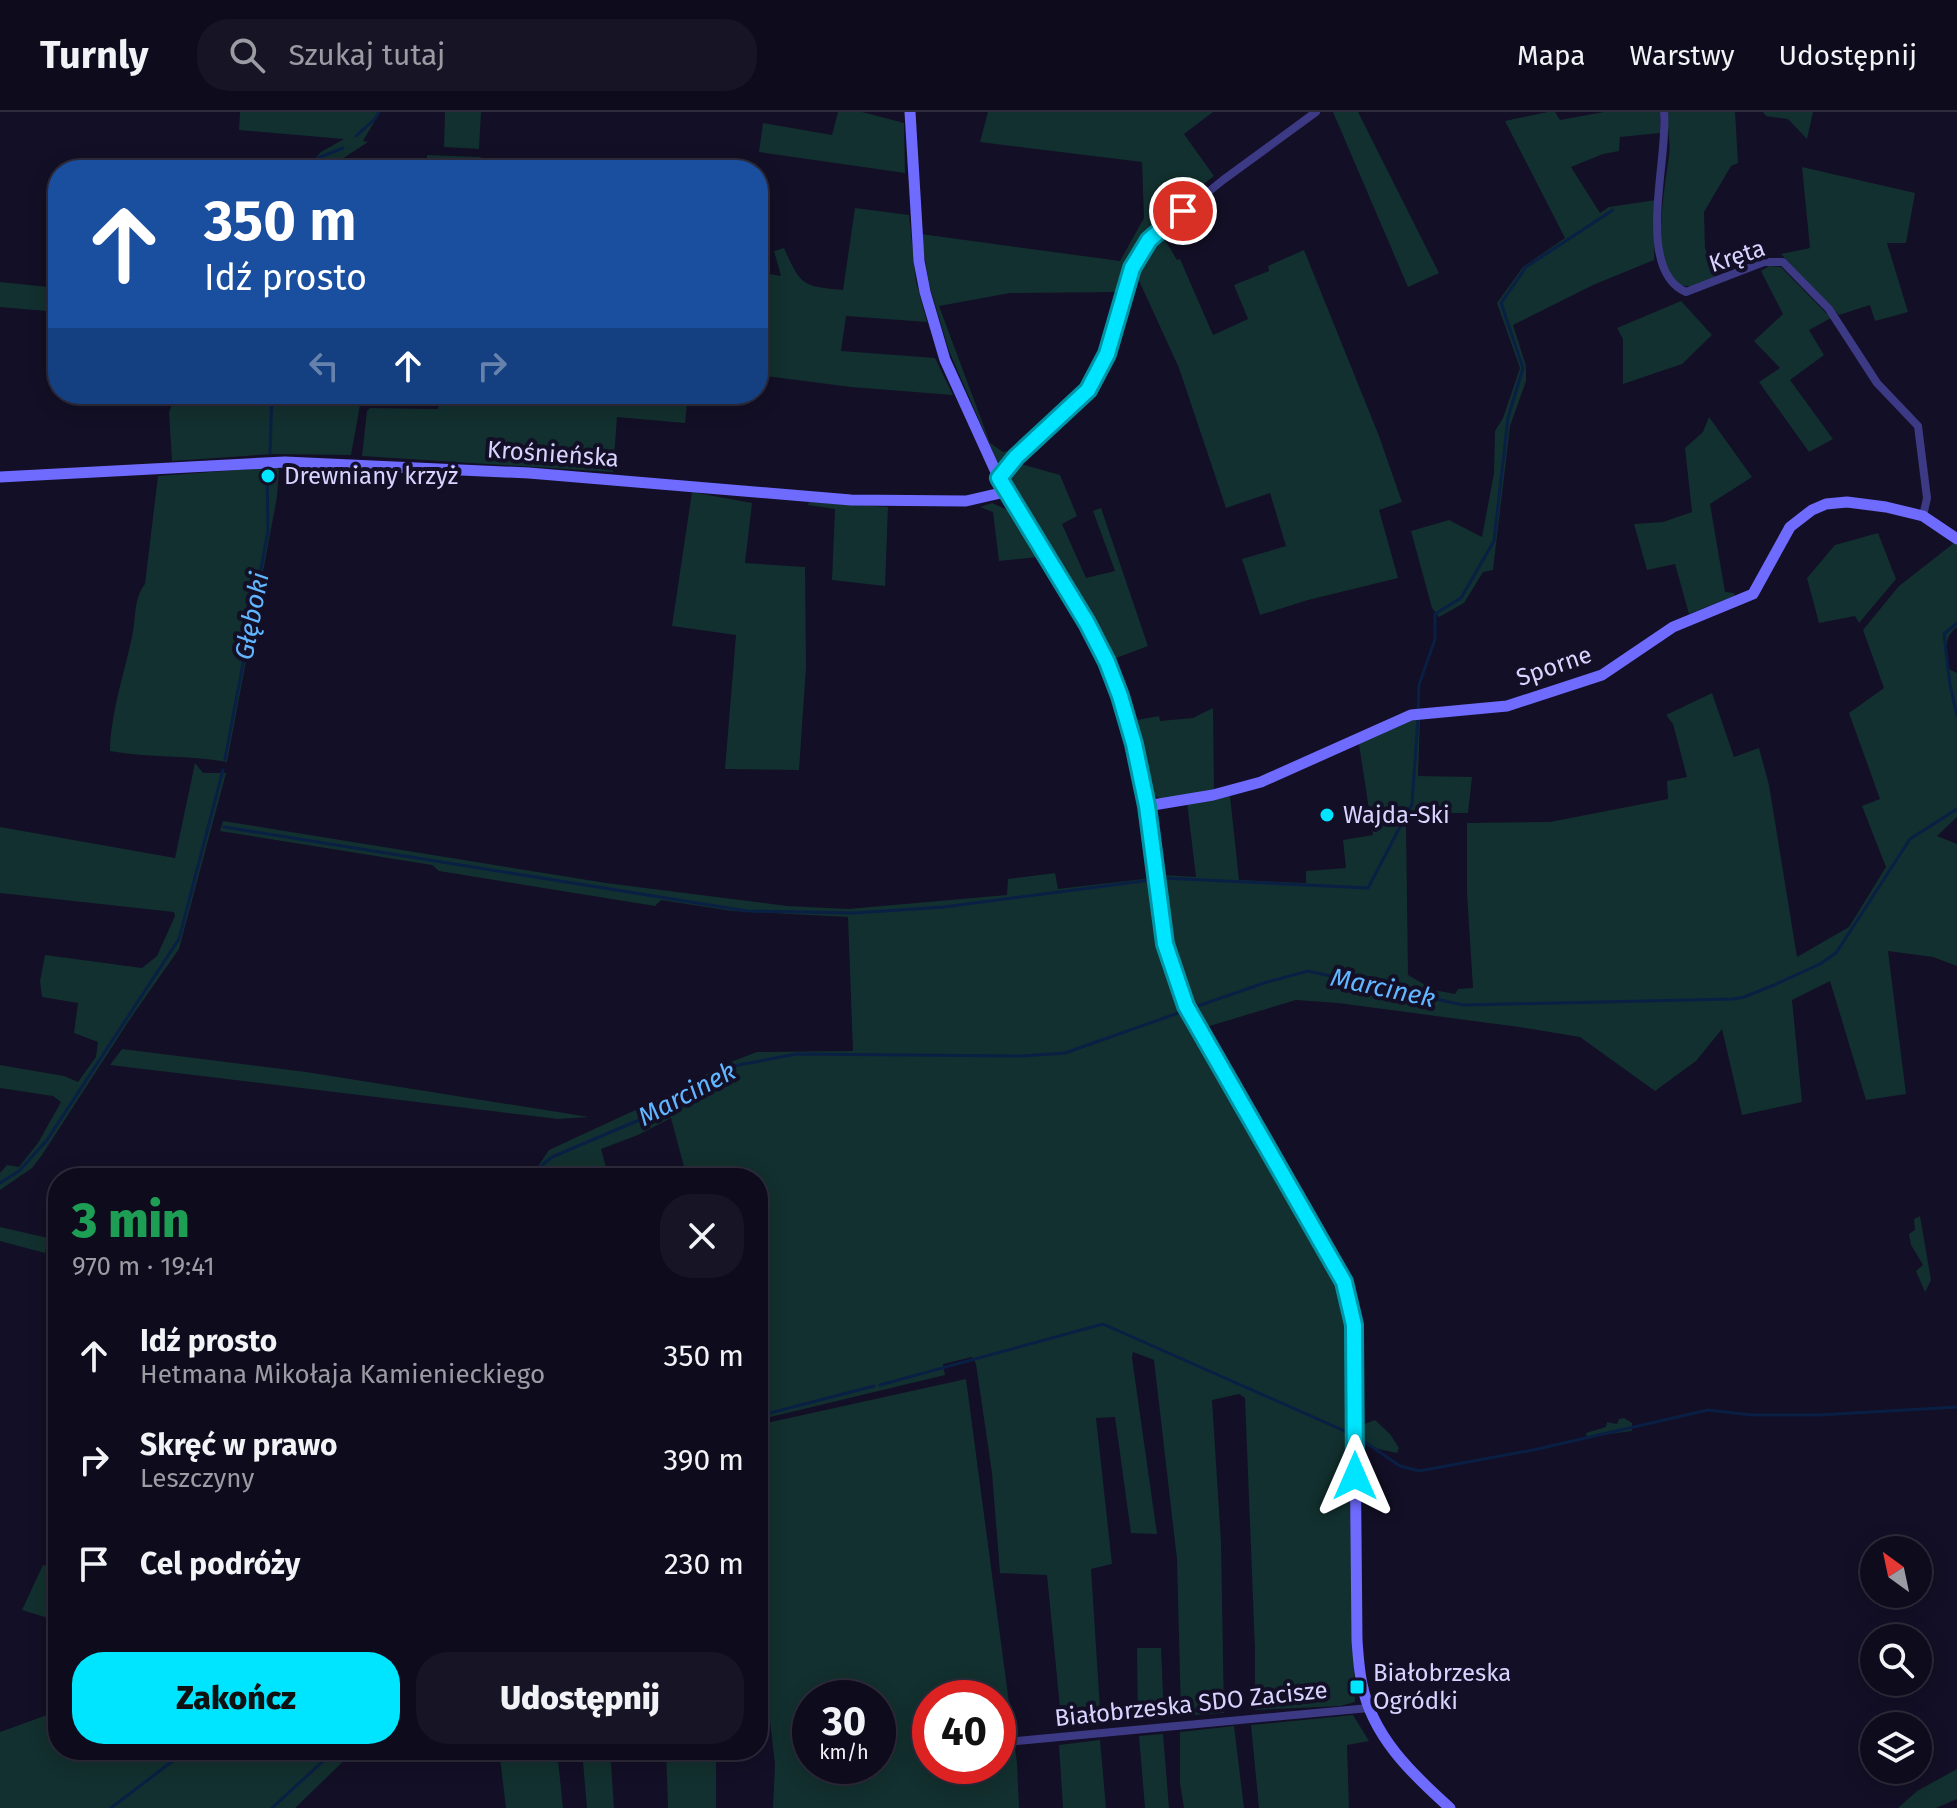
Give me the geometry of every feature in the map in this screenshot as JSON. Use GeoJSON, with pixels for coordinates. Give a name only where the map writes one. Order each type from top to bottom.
{"type":"FeatureCollection","features":[{"type":"Feature","properties":{"kind":"street"},"geometry":{"type":"LineString","coordinates":[[910,112],[916,240],[925,292],[945,360],[1005,492],[1080,612],[1107,662],[1151,806],[1165,944],[1188,1010],[1344,1282],[1354,1325],[1357,1640],[1362,1684],[1369,1708],[1391,1747],[1450,1808]]}},
{"type":"Feature","properties":{"kind":"street"},"geometry":{"type":"LineString","coordinates":[[999,478],[1016,457],[1088,390],[1107,354],[1132,268],[1149,240],[1316,112]]}},
{"type":"Feature","properties":{"kind":"street","name":"Kręta"},"geometry":{"type":"LineString","coordinates":[[1664,112],[1658,249],[1672,285],[1686,292],[1764,262],[1783,262],[1829,309],[1877,383],[1918,426],[1927,498],[1923,516]]}},
{"type":"Feature","properties":{"kind":"street","name":"Krośnieńska"},"geometry":{"type":"LineString","coordinates":[[0,477],[299,462],[529,473],[851,500],[966,501],[1005,492]]}},
{"type":"Feature","properties":{"kind":"street","name":"Sporne"},"geometry":{"type":"LineString","coordinates":[[1151,806],[1213,795],[1261,782],[1372,730],[1419,714],[1507,706],[1602,675],[1673,627],[1753,594],[1790,527],[1812,510],[1826,504],[1847,502],[1923,516],[1957,539]]}},
{"type":"Feature","properties":{"kind":"street","name":"Białobrzeska SDO Zacisze"},"geometry":{"type":"LineString","coordinates":[[1017,1741],[1369,1708]]}},
{"type":"Feature","properties":{"kind":"green space"},"geometry":{"type":"Polygon","coordinates":[[[240,112],[380,112],[363,141],[368,142],[340,160],[313,160],[344,139],[239,130],[240,112]]]}},
{"type":"Feature","properties":{"kind":"green space"},"geometry":{"type":"Polygon","coordinates":[[[445,112],[481,112],[479,149],[444,147],[445,112]]]}},
{"type":"Feature","properties":{"kind":"green space"},"geometry":{"type":"Polygon","coordinates":[[[838,112],[862,112],[904,123],[905,173],[759,152],[763,123],[832,135],[838,112]]]}},
{"type":"Feature","properties":{"kind":"green space"},"geometry":{"type":"Polygon","coordinates":[[[988,112],[1213,112],[1184,134],[1214,176],[1181,201],[1144,239],[1118,292],[1010,293],[939,306],[990,443],[1003,452],[1012,450],[1000,468],[949,351],[929,284],[921,234],[1120,261],[1144,218],[1142,162],[980,142],[988,112]]]}},
{"type":"Feature","properties":{"kind":"green space"},"geometry":{"type":"Polygon","coordinates":[[[1333,112],[1358,112],[1439,273],[1408,287],[1333,112]]]}},
{"type":"Feature","properties":{"kind":"green space"},"geometry":{"type":"Polygon","coordinates":[[[1555,112],[1560,120],[1604,112],[1660,112],[1660,133],[1620,137],[1619,151],[1571,167],[1600,213],[1609,207],[1656,200],[1654,260],[1593,285],[1513,325],[1526,366],[1526,381],[1510,426],[1493,570],[1483,572],[1464,603],[1439,617],[1432,608],[1411,531],[1449,520],[1482,537],[1494,473],[1495,431],[1503,418],[1520,368],[1497,303],[1523,267],[1565,238],[1505,121],[1555,112]]]}},
{"type":"Feature","properties":{"kind":"green space"},"geometry":{"type":"Polygon","coordinates":[[[1667,112],[1735,112],[1738,163],[1731,166],[1704,212],[1705,248],[1715,277],[1692,286],[1685,286],[1673,279],[1662,248],[1662,207],[1669,151],[1667,112]]]}},
{"type":"Feature","properties":{"kind":"green space"},"geometry":{"type":"Polygon","coordinates":[[[1763,112],[1813,112],[1807,139],[1788,119],[1766,116],[1763,112]]]}},
{"type":"Feature","properties":{"kind":"green space"},"geometry":{"type":"Polygon","coordinates":[[[427,155],[481,157],[481,160],[427,160],[427,155]]]}},
{"type":"Feature","properties":{"kind":"green space"},"geometry":{"type":"Polygon","coordinates":[[[1802,167],[1915,193],[1906,243],[1887,243],[1908,312],[1875,321],[1870,305],[1839,315],[1781,254],[1810,248],[1802,167]]]}},
{"type":"Feature","properties":{"kind":"green space"},"geometry":{"type":"Polygon","coordinates":[[[855,208],[909,215],[916,281],[927,322],[846,316],[841,351],[935,358],[953,395],[768,376],[768,274],[781,276],[774,251],[784,248],[804,282],[843,290],[855,208]]]}},
{"type":"Feature","properties":{"kind":"green space"},"geometry":{"type":"Polygon","coordinates":[[[1161,233],[1177,260],[1180,259],[1213,335],[1248,319],[1234,285],[1269,271],[1268,266],[1304,250],[1379,436],[1402,502],[1379,510],[1398,578],[1260,615],[1242,559],[1286,546],[1270,493],[1226,508],[1179,368],[1136,274],[1161,233]]]}},
{"type":"Feature","properties":{"kind":"green space"},"geometry":{"type":"Polygon","coordinates":[[[1769,266],[1781,267],[1831,318],[1809,330],[1824,355],[1790,380],[1833,439],[1809,452],[1759,382],[1780,368],[1754,341],[1783,314],[1761,271],[1769,266]]]}},
{"type":"Feature","properties":{"kind":"green space"},"geometry":{"type":"Polygon","coordinates":[[[0,282],[48,287],[48,311],[0,307],[0,282]]]}},
{"type":"Feature","properties":{"kind":"green space"},"geometry":{"type":"Polygon","coordinates":[[[1681,301],[1712,335],[1682,364],[1623,384],[1623,339],[1617,328],[1681,301]]]}},
{"type":"Feature","properties":{"kind":"green space"},"geometry":{"type":"Polygon","coordinates":[[[172,404],[360,404],[351,455],[273,454],[172,461],[169,413],[172,404]]]}},
{"type":"Feature","properties":{"kind":"green space"},"geometry":{"type":"Polygon","coordinates":[[[439,404],[687,404],[685,423],[617,417],[613,472],[362,456],[367,411],[370,408],[438,409],[439,404]]]}},
{"type":"Feature","properties":{"kind":"green space"},"geometry":{"type":"Polygon","coordinates":[[[1709,417],[1752,477],[1710,504],[1725,592],[1734,593],[1734,596],[1689,614],[1675,564],[1647,570],[1634,524],[1663,522],[1692,512],[1685,448],[1703,432],[1709,417]]]}},
{"type":"Feature","properties":{"kind":"green space"},"geometry":{"type":"Polygon","coordinates":[[[1021,464],[1060,475],[1077,516],[1062,524],[1086,578],[1115,571],[1093,511],[1101,508],[1148,646],[1111,660],[1085,607],[1009,482],[1021,464]]]}},
{"type":"Feature","properties":{"kind":"green space"},"geometry":{"type":"Polygon","coordinates":[[[279,469],[277,497],[227,762],[110,751],[137,601],[145,584],[158,476],[279,469]]]}},
{"type":"Feature","properties":{"kind":"green space"},"geometry":{"type":"Polygon","coordinates":[[[692,492],[752,503],[745,563],[805,567],[806,667],[799,770],[725,769],[736,635],[672,626],[692,492]]]}},
{"type":"Feature","properties":{"kind":"green space"},"geometry":{"type":"Polygon","coordinates":[[[809,502],[888,507],[885,586],[832,580],[835,509],[808,505],[809,502]]]}},
{"type":"Feature","properties":{"kind":"green space"},"geometry":{"type":"Polygon","coordinates":[[[992,503],[1010,511],[1039,557],[999,561],[993,512],[980,507],[992,503]]]}},
{"type":"Feature","properties":{"kind":"green space"},"geometry":{"type":"Polygon","coordinates":[[[1878,533],[1896,579],[1859,623],[1855,616],[1819,623],[1807,578],[1835,545],[1878,533]]]}},
{"type":"Feature","properties":{"kind":"green space"},"geometry":{"type":"Polygon","coordinates":[[[1954,543],[1957,545],[1957,627],[1947,640],[1946,650],[1947,668],[1957,673],[1957,817],[1937,836],[1957,844],[1957,966],[1933,957],[1888,951],[1906,1094],[1866,1100],[1830,981],[1792,1000],[1802,1102],[1742,1115],[1722,1029],[1696,1061],[1655,1091],[1580,1037],[1519,1027],[1296,1000],[1203,1028],[1178,966],[1161,875],[1196,877],[1187,802],[1230,796],[1239,880],[1306,883],[1306,871],[1346,868],[1343,840],[1373,835],[1359,744],[1400,723],[1420,719],[1418,776],[1472,777],[1468,813],[1413,813],[1406,825],[1408,975],[1434,990],[1455,994],[1458,989],[1473,988],[1467,893],[1467,823],[1550,822],[1668,799],[1667,781],[1687,777],[1673,724],[1666,715],[1712,693],[1734,757],[1759,748],[1769,785],[1797,957],[1849,927],[1886,867],[1862,806],[1880,799],[1849,713],[1884,688],[1863,630],[1899,586],[1954,543]]]}},
{"type":"Feature","properties":{"kind":"green space"},"geometry":{"type":"Polygon","coordinates":[[[1213,708],[1214,789],[1162,800],[1149,792],[1132,721],[1159,716],[1160,721],[1193,718],[1213,708]]]}},
{"type":"Feature","properties":{"kind":"green space"},"geometry":{"type":"Polygon","coordinates":[[[195,763],[203,773],[226,773],[179,949],[42,1155],[32,1168],[0,1190],[0,1173],[7,1165],[19,1167],[38,1143],[61,1102],[53,1096],[0,1088],[0,1065],[64,1076],[78,1082],[96,1057],[98,1042],[74,1033],[78,1003],[42,997],[40,981],[45,955],[142,968],[157,956],[175,916],[174,912],[0,893],[0,827],[175,858],[195,763]]]}},
{"type":"Feature","properties":{"kind":"green space"},"geometry":{"type":"Polygon","coordinates":[[[223,821],[606,883],[787,906],[848,909],[1007,895],[1008,879],[1055,873],[1058,889],[1152,878],[1162,957],[1178,1001],[1327,1258],[1346,1302],[1355,1702],[1340,1706],[1255,1710],[1245,1398],[1239,1394],[1212,1400],[1221,1542],[1224,1713],[1181,1716],[1177,1559],[1154,1360],[1133,1352],[1157,1534],[1131,1533],[1115,1417],[1096,1418],[1112,1564],[1091,1569],[1101,1724],[1062,1728],[1047,1575],[1000,1573],[992,1473],[976,1364],[972,1357],[943,1364],[945,1375],[768,1418],[768,1168],[684,1168],[671,1118],[601,1149],[606,1168],[537,1168],[549,1150],[728,1063],[757,1052],[853,1051],[848,917],[732,911],[661,900],[655,906],[439,871],[432,865],[220,831],[223,821]]]}},
{"type":"Feature","properties":{"kind":"green space"},"geometry":{"type":"Polygon","coordinates":[[[122,1049],[306,1072],[589,1117],[558,1119],[110,1065],[122,1049]]]}},
{"type":"Feature","properties":{"kind":"green space"},"geometry":{"type":"Polygon","coordinates":[[[1920,1216],[1931,1280],[1925,1292],[1916,1271],[1923,1265],[1911,1245],[1909,1234],[1915,1230],[1914,1219],[1920,1216]]]}},
{"type":"Feature","properties":{"kind":"green space"},"geometry":{"type":"Polygon","coordinates":[[[0,1227],[48,1238],[45,1253],[0,1241],[0,1227]]]}},
{"type":"Feature","properties":{"kind":"green space"},"geometry":{"type":"Polygon","coordinates":[[[966,1379],[1006,1680],[912,1680],[912,1784],[1016,1784],[1016,1755],[1019,1808],[773,1808],[775,1764],[768,1703],[768,1423],[966,1379]]]}},
{"type":"Feature","properties":{"kind":"green space"},"geometry":{"type":"Polygon","coordinates":[[[1624,1418],[1632,1423],[1632,1431],[1587,1437],[1586,1433],[1606,1427],[1607,1422],[1617,1424],[1619,1419],[1624,1418]]]}},
{"type":"Feature","properties":{"kind":"green space"},"geometry":{"type":"Polygon","coordinates":[[[1375,1420],[1390,1434],[1399,1448],[1397,1453],[1369,1447],[1360,1439],[1362,1425],[1375,1420]]]}},
{"type":"Feature","properties":{"kind":"green space"},"geometry":{"type":"Polygon","coordinates":[[[43,1565],[48,1566],[48,1618],[22,1610],[43,1565]]]}},
{"type":"Feature","properties":{"kind":"green space"},"geometry":{"type":"Polygon","coordinates":[[[1137,1648],[1161,1648],[1164,1718],[1138,1720],[1137,1648]]]}},
{"type":"Feature","properties":{"kind":"green space"},"geometry":{"type":"Polygon","coordinates":[[[48,1715],[48,1760],[345,1760],[295,1808],[0,1808],[0,1732],[48,1715]]]}},
{"type":"Feature","properties":{"kind":"green space"},"geometry":{"type":"Polygon","coordinates":[[[1353,1715],[1369,1741],[1347,1745],[1349,1808],[1259,1808],[1251,1725],[1353,1715]]]}},
{"type":"Feature","properties":{"kind":"green space"},"geometry":{"type":"Polygon","coordinates":[[[1234,1726],[1244,1808],[1184,1808],[1180,1783],[1180,1732],[1234,1726]]]}},
{"type":"Feature","properties":{"kind":"green space"},"geometry":{"type":"Polygon","coordinates":[[[1163,1734],[1169,1808],[1145,1808],[1139,1736],[1163,1734]]]}},
{"type":"Feature","properties":{"kind":"green space"},"geometry":{"type":"Polygon","coordinates":[[[1100,1740],[1106,1808],[1063,1808],[1059,1745],[1100,1740]]]}},
{"type":"Feature","properties":{"kind":"green space"},"geometry":{"type":"Polygon","coordinates":[[[500,1760],[558,1760],[563,1808],[506,1808],[500,1760]]]}},
{"type":"Feature","properties":{"kind":"green space"},"geometry":{"type":"Polygon","coordinates":[[[583,1760],[611,1760],[614,1808],[587,1808],[583,1760]]]}},
{"type":"Feature","properties":{"kind":"green space"},"geometry":{"type":"Polygon","coordinates":[[[666,1760],[716,1760],[716,1808],[668,1808],[666,1760]]]}},
{"type":"Feature","properties":{"kind":"green space"},"geometry":{"type":"Polygon","coordinates":[[[1957,1769],[1957,1799],[1936,1808],[1898,1808],[1917,1791],[1957,1769]]]}},
{"type":"Feature","properties":{"kind":"waterway","name":"Głęboki"},"geometry":{"type":"LineString","coordinates":[[356,136],[379,112]]}},
{"type":"Feature","properties":{"kind":"waterway","name":"Głęboki"},"geometry":{"type":"LineString","coordinates":[[316,160],[343,148]]}},
{"type":"Feature","properties":{"kind":"waterway"},"geometry":{"type":"LineString","coordinates":[[1418,711],[1419,685],[1435,639],[1435,614],[1461,598],[1494,541],[1508,418],[1523,368],[1501,303],[1526,267],[1613,210]]}},
{"type":"Feature","properties":{"kind":"waterway","name":"Głęboki"},"geometry":{"type":"LineString","coordinates":[[270,453],[272,404]]}},
{"type":"Feature","properties":{"kind":"waterway","name":"Głęboki"},"geometry":{"type":"LineString","coordinates":[[225,759],[268,531],[267,471]]}},
{"type":"Feature","properties":{"kind":"waterway"},"geometry":{"type":"LineString","coordinates":[[1957,623],[1944,634],[1957,716]]}},
{"type":"Feature","properties":{"kind":"waterway"},"geometry":{"type":"LineString","coordinates":[[1162,878],[1368,888],[1412,804],[1418,718]]}},
{"type":"Feature","properties":{"kind":"waterway"},"geometry":{"type":"LineString","coordinates":[[0,1183],[19,1171],[47,1140],[179,939],[223,770]]}},
{"type":"Feature","properties":{"kind":"waterway","name":"Marcinek"},"geometry":{"type":"LineString","coordinates":[[1192,1008],[1308,971],[1463,1005],[1744,997],[1820,964],[1836,953],[1910,839],[1957,809]]}},
{"type":"Feature","properties":{"kind":"waterway"},"geometry":{"type":"LineString","coordinates":[[224,827],[747,911],[854,913],[944,907],[1151,880]]}},
{"type":"Feature","properties":{"kind":"waterway","name":"Marcinek"},"geometry":{"type":"LineString","coordinates":[[540,1168],[552,1157],[651,1115],[733,1066],[797,1054],[1022,1056],[1065,1053],[1184,1011]]}},
{"type":"Feature","properties":{"kind":"waterway"},"geometry":{"type":"LineString","coordinates":[[880,1385],[1103,1324],[1347,1432]]}},
{"type":"Feature","properties":{"kind":"waterway"},"geometry":{"type":"LineString","coordinates":[[768,1413],[874,1386]]}},
{"type":"Feature","properties":{"kind":"waterway"},"geometry":{"type":"LineString","coordinates":[[1362,1440],[1400,1466],[1419,1471],[1533,1450],[1708,1410],[1752,1415],[1819,1415],[1957,1407]]}},
{"type":"Feature","properties":{"kind":"waterway","name":"Marcinek"},"geometry":{"type":"LineString","coordinates":[[111,1808],[174,1760]]}},
{"type":"Feature","properties":{"kind":"waterway"},"geometry":{"type":"LineString","coordinates":[[272,1808],[324,1760]]}},
{"type":"Feature","properties":{"kind":"place","name":"Drewniany krzyż"},"geometry":{"type":"Point","coordinates":[268,476]}},
{"type":"Feature","properties":{"kind":"place","name":"Wajda-Ski"},"geometry":{"type":"Point","coordinates":[1327,815]}},
{"type":"Feature","properties":{"kind":"place","name":"Białobrzeska Ogródki"},"geometry":{"type":"Point","coordinates":[1357,1687]}},
{"type":"Feature","properties":{"kind":"route"},"geometry":{"type":"LineString","coordinates":[[1183,211],[1149,240],[1132,268],[1107,354],[1097,377],[1088,390],[1041,432],[999,478],[1087,623],[1120,696],[1141,774],[1165,944],[1179,990],[1344,1282],[1354,1325],[1355,1476]]}}]}
